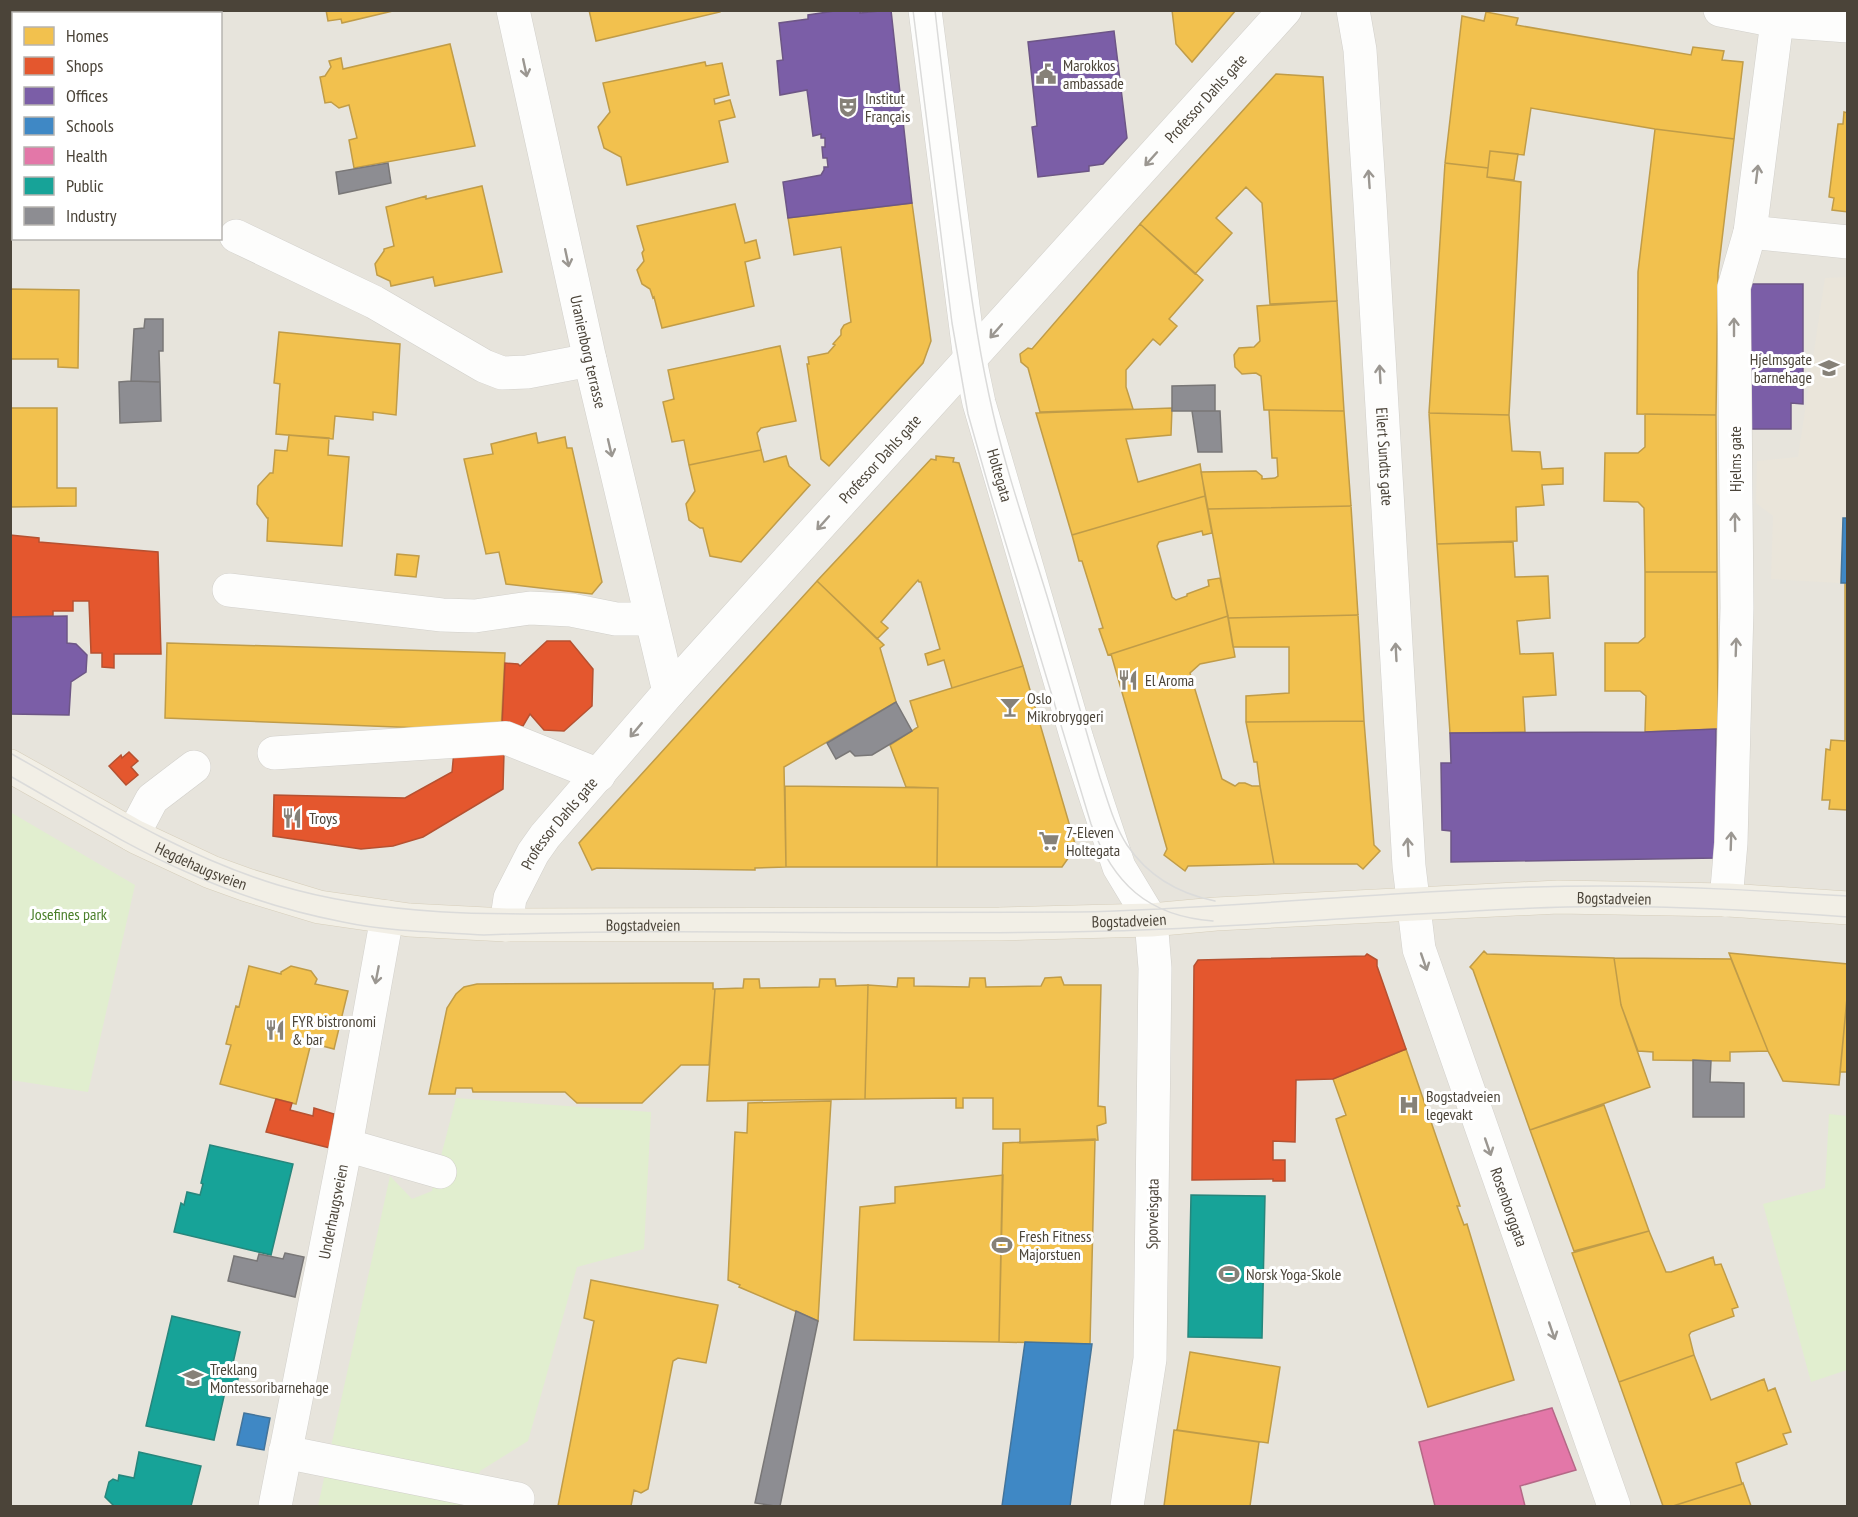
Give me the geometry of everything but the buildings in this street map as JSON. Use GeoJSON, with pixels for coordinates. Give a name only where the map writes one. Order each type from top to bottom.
{"type":"FeatureCollection","features":[{"type":"Feature","properties":{"kind":"main road","name":"Hegdehaugsveien"},"geometry":{"type":"LineString","coordinates":[[10,766],[133,835],[211,872],[319,907],[398,918]]}},
{"type":"Feature","properties":{"kind":"main road","name":"Bogstadveien"},"geometry":{"type":"LineString","coordinates":[[398,918],[506,925],[999,924],[1151,920],[1216,914],[1558,897],[1726,900],[1848,908]]}},
{"type":"Feature","properties":{"kind":"street","name":"Uranienborg terrasse"},"geometry":{"type":"LineString","coordinates":[[513,10],[590,360],[669,692]]}},
{"type":"Feature","properties":{"kind":"street","name":"Holtegata"},"geometry":{"type":"LineString","coordinates":[[925,10],[970,360],[979,403],[1080,750],[1119,867],[1151,920]]}},
{"type":"Feature","properties":{"kind":"street","name":"Professor Dahls gate"},"geometry":{"type":"LineString","coordinates":[[506,925],[510,898],[533,853],[545,836],[669,692],[1286,10]]}},
{"type":"Feature","properties":{"kind":"street","name":"Eilert Sundts gate"},"geometry":{"type":"LineString","coordinates":[[1353,10],[1362,74],[1413,905]]}},
{"type":"Feature","properties":{"kind":"street"},"geometry":{"type":"LineString","coordinates":[[1720,10],[1777,21],[1848,26]]}},
{"type":"Feature","properties":{"kind":"street","name":"Hjelms gate"},"geometry":{"type":"LineString","coordinates":[[1726,900],[1731,843],[1737,608],[1734,287],[1750,232],[1777,21]]}},
{"type":"Feature","properties":{"kind":"street"},"geometry":{"type":"LineString","coordinates":[[1750,232],[1848,242]]}},
{"type":"Feature","properties":{"kind":"street"},"geometry":{"type":"LineString","coordinates":[[236,236],[374,302],[484,366],[502,374],[527,372],[590,360]]}},
{"type":"Feature","properties":{"kind":"street"},"geometry":{"type":"LineString","coordinates":[[229,590],[442,615],[475,616],[530,608],[571,610],[616,619],[651,619]]}},
{"type":"Feature","properties":{"kind":"street"},"geometry":{"type":"LineString","coordinates":[[274,753],[506,738],[598,775]]}},
{"type":"Feature","properties":{"kind":"street"},"geometry":{"type":"LineString","coordinates":[[133,835],[152,799],[194,767]]}},
{"type":"Feature","properties":{"kind":"street","name":"Rosenborggata"},"geometry":{"type":"LineString","coordinates":[[1413,905],[1419,949],[1614,1506]]}},
{"type":"Feature","properties":{"kind":"street","name":"Underhaugsveien"},"geometry":{"type":"LineString","coordinates":[[275,1506],[346,1145],[359,1066],[398,918]]}},
{"type":"Feature","properties":{"kind":"street","name":"Sporveisgata"},"geometry":{"type":"LineString","coordinates":[[1127,1506],[1150,1359],[1155,968],[1151,920]]}},
{"type":"Feature","properties":{"kind":"street"},"geometry":{"type":"LineString","coordinates":[[346,1145],[440,1172]]}},
{"type":"Feature","properties":{"kind":"street"},"geometry":{"type":"LineString","coordinates":[[285,1452],[518,1499]]}},
{"type":"Feature","properties":{"kind":"shaded area"},"geometry":{"type":"Polygon","coordinates":[[[10,11],[1847,11],[1847,1506],[11,1506],[10,11]]]}},
{"type":"Feature","properties":{"kind":"shaded area","name":"Hjelmsgate barnehage"},"geometry":{"type":"Polygon","coordinates":[[[1847,277],[1848,518],[1843,519],[1841,583],[1771,579],[1773,516],[1756,503],[1757,461],[1798,457],[1825,278],[1847,277]]]}},
{"type":"Feature","properties":{"kind":"green space","name":"Josefines park"},"geometry":{"type":"Polygon","coordinates":[[[10,812],[135,885],[88,1092],[11,1080],[10,812]]]}},
{"type":"Feature","properties":{"kind":"green space"},"geometry":{"type":"Polygon","coordinates":[[[456,1098],[651,1112],[644,1249],[577,1267],[528,1441],[480,1471],[471,1506],[318,1506],[390,1176],[412,1199],[432,1191],[456,1098]]]}},
{"type":"Feature","properties":{"kind":"green space"},"geometry":{"type":"Polygon","coordinates":[[[1829,1114],[1847,1116],[1847,1370],[1811,1382],[1763,1204],[1825,1188],[1829,1114]]]}},
{"type":"Feature","properties":{"kind":"tram line"},"geometry":{"type":"LineString","coordinates":[[913,10],[952,323],[968,414],[1091,824],[1110,863],[1136,893],[1151,904],[1169,912],[1213,921]]}},
{"type":"Feature","properties":{"kind":"tram line"},"geometry":{"type":"LineString","coordinates":[[935,10],[968,273],[989,395],[1005,459],[1100,778],[1118,829],[1135,856],[1166,882],[1189,894],[1215,901]]}},
{"type":"Feature","properties":{"kind":"tram line"},"geometry":{"type":"LineString","coordinates":[[10,753],[108,809],[174,843],[242,873],[324,897],[416,910],[510,914],[1077,912],[1143,910],[1406,893],[1603,886],[1848,896]]}},
{"type":"Feature","properties":{"kind":"tram line"},"geometry":{"type":"LineString","coordinates":[[10,776],[145,852],[228,889],[324,918],[378,928],[413,931],[484,935],[640,932],[1030,933],[1223,926],[1567,907],[1707,909],[1848,917]]}},
{"type":"Feature","properties":{"kind":"place","name":"Marokkos ambassade"},"geometry":{"type":"Point","coordinates":[1046,74]}},
{"type":"Feature","properties":{"kind":"place","name":"Institut Français"},"geometry":{"type":"Point","coordinates":[848,107]}},
{"type":"Feature","properties":{"kind":"place","name":"Hjelmsgate barnehage"},"geometry":{"type":"Point","coordinates":[1829,368]}},
{"type":"Feature","properties":{"kind":"place","name":"El Aroma"},"geometry":{"type":"Point","coordinates":[1128,680]}},
{"type":"Feature","properties":{"kind":"place","name":"Oslo Mikrobryggeri"},"geometry":{"type":"Point","coordinates":[1010,707]}},
{"type":"Feature","properties":{"kind":"place","name":"Troys"},"geometry":{"type":"Point","coordinates":[292,818]}},
{"type":"Feature","properties":{"kind":"place","name":"7-Eleven Holtegata"},"geometry":{"type":"Point","coordinates":[1049,841]}},
{"type":"Feature","properties":{"kind":"place","name":"FYR bistronomi & bar"},"geometry":{"type":"Point","coordinates":[275,1030]}},
{"type":"Feature","properties":{"kind":"place","name":"Bogstadveien legevakt"},"geometry":{"type":"Point","coordinates":[1409,1105]}},
{"type":"Feature","properties":{"kind":"place","name":"Fresh Fitness Majorstuen"},"geometry":{"type":"Point","coordinates":[1002,1245]}},
{"type":"Feature","properties":{"kind":"place","name":"Norsk Yoga-Skole"},"geometry":{"type":"Point","coordinates":[1229,1274]}},
{"type":"Feature","properties":{"kind":"place","name":"Treklang Montessoribarnehage"},"geometry":{"type":"Point","coordinates":[193,1378]}}]}
